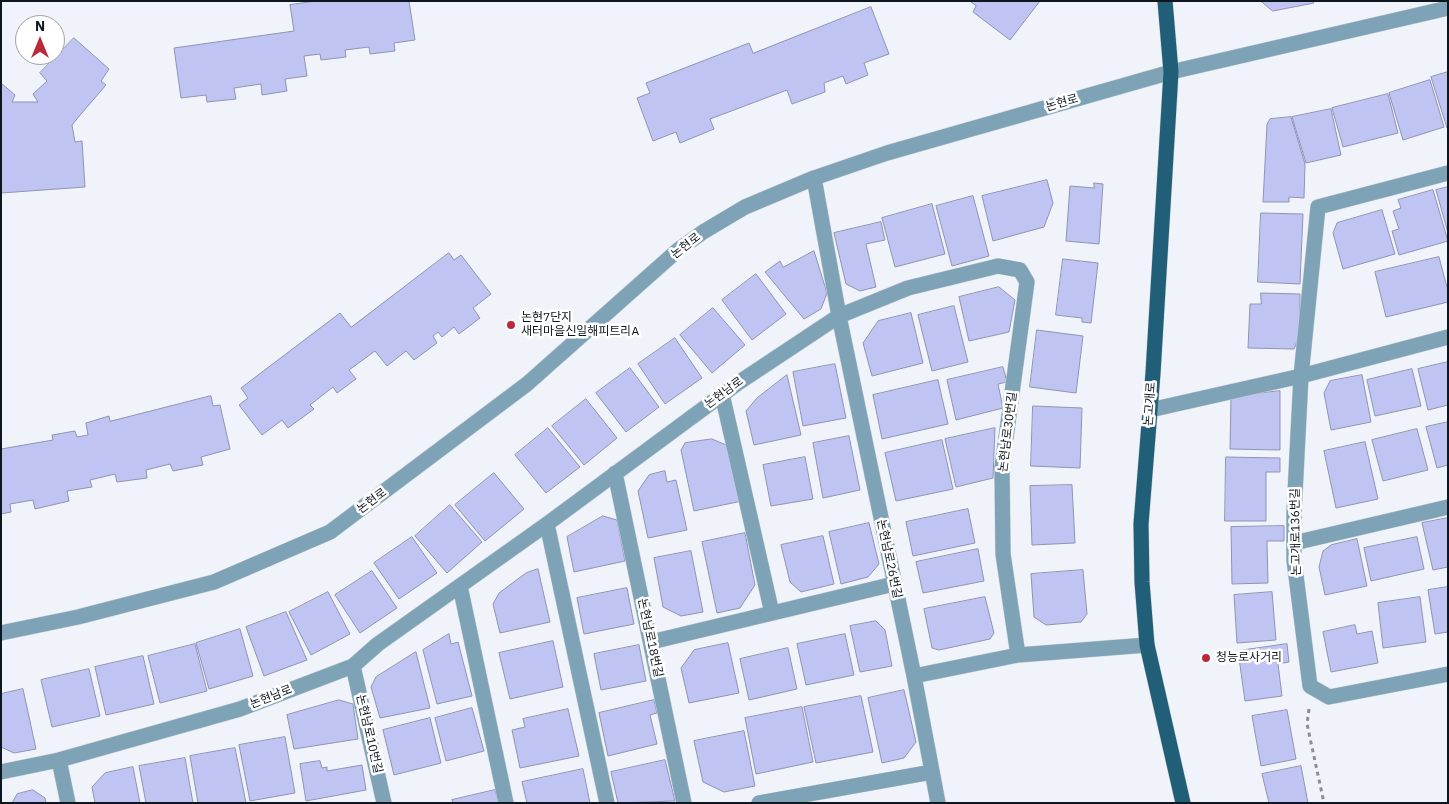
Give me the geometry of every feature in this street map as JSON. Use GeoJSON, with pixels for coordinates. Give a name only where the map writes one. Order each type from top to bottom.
{"type":"FeatureCollection","features":[{"type":"Feature","properties":{"kind":"main road","name":"논고개로"},"geometry":{"type":"LineString","coordinates":[[1165,1],[1171,72],[1141,524],[1142,582],[1147,645],[1183,803]]}},
{"type":"Feature","properties":{"kind":"street","name":"논현로"},"geometry":{"type":"LineString","coordinates":[[1,633],[78,617],[214,582],[330,532],[527,384],[678,250],[744,207],[814,178],[887,153],[1171,72],[1448,8]]}},
{"type":"Feature","properties":{"kind":"street","name":"논고개로136번길"},"geometry":{"type":"LineString","coordinates":[[1310,686],[1294,560],[1294,513],[1302,376],[1318,207],[1448,173]]}},
{"type":"Feature","properties":{"kind":"street","name":"논현남로26번길"},"geometry":{"type":"LineString","coordinates":[[814,178],[839,316],[914,676],[938,803]]}},
{"type":"Feature","properties":{"kind":"street","name":"논현남로"},"geometry":{"type":"LineString","coordinates":[[1,772],[59,760],[240,709],[353,666],[378,644],[547,524],[722,394],[839,316],[908,288],[998,266],[1020,270]]}},
{"type":"Feature","properties":{"kind":"street","name":"논현남로30번길"},"geometry":{"type":"LineString","coordinates":[[1018,656],[1003,554],[1002,467],[1027,282],[1020,270]]}},
{"type":"Feature","properties":{"kind":"street"},"geometry":{"type":"LineString","coordinates":[[1150,410],[1302,376],[1448,337]]}},
{"type":"Feature","properties":{"kind":"street"},"geometry":{"type":"LineString","coordinates":[[722,394],[772,613]]}},
{"type":"Feature","properties":{"kind":"street","name":"논현남로18번길"},"geometry":{"type":"LineString","coordinates":[[615,473],[684,803]]}},
{"type":"Feature","properties":{"kind":"street"},"geometry":{"type":"LineString","coordinates":[[1294,544],[1448,508]]}},
{"type":"Feature","properties":{"kind":"street"},"geometry":{"type":"LineString","coordinates":[[547,524],[607,803]]}},
{"type":"Feature","properties":{"kind":"street"},"geometry":{"type":"LineString","coordinates":[[651,642],[894,584]]}},
{"type":"Feature","properties":{"kind":"street"},"geometry":{"type":"LineString","coordinates":[[460,586],[506,803]]}},
{"type":"Feature","properties":{"kind":"street"},"geometry":{"type":"LineString","coordinates":[[914,676],[1018,656],[1147,645]]}},
{"type":"Feature","properties":{"kind":"street","name":"논현남로10번길"},"geometry":{"type":"LineString","coordinates":[[353,666],[384,803]]}},
{"type":"Feature","properties":{"kind":"street"},"geometry":{"type":"LineString","coordinates":[[1310,686],[1328,697],[1448,674]]}},
{"type":"Feature","properties":{"kind":"street"},"geometry":{"type":"LineString","coordinates":[[59,760],[68,803]]}},
{"type":"Feature","properties":{"kind":"street"},"geometry":{"type":"LineString","coordinates":[[759,803],[932,772]]}},
{"type":"Feature","properties":{"kind":"path"},"geometry":{"type":"LineString","coordinates":[[1310,686],[1308,724],[1324,803]]}},
{"type":"Feature","properties":{"kind":"building"},"geometry":{"type":"Polygon","coordinates":[[[316,1],[409,1],[415,40],[394,43],[395,51],[370,54],[369,47],[345,50],[346,57],[321,60],[320,54],[304,56],[307,76],[285,79],[287,91],[262,95],[261,84],[234,88],[236,99],[207,102],[206,95],[181,98],[174,48],[294,31],[290,5],[316,1]]]}},
{"type":"Feature","properties":{"kind":"building"},"geometry":{"type":"Polygon","coordinates":[[[970,1],[1040,1],[1010,40],[973,12],[976,6],[970,1]]]}},
{"type":"Feature","properties":{"kind":"building"},"geometry":{"type":"Polygon","coordinates":[[[1261,1],[1313,1],[1314,3],[1273,11],[1261,1]]]}},
{"type":"Feature","properties":{"kind":"building"},"geometry":{"type":"Polygon","coordinates":[[[871,7],[889,54],[864,63],[868,75],[846,84],[843,76],[824,83],[825,92],[792,104],[787,90],[710,119],[714,129],[680,143],[676,132],[653,141],[637,98],[650,93],[646,83],[749,43],[753,53],[871,7]]]}},
{"type":"Feature","properties":{"kind":"building"},"geometry":{"type":"Polygon","coordinates":[[[74,38],[109,69],[101,81],[106,85],[72,125],[75,142],[82,141],[85,187],[1,193],[1,83],[15,95],[12,102],[38,102],[33,94],[47,81],[40,73],[48,65],[65,65],[65,47],[74,38]]]}},
{"type":"Feature","properties":{"kind":"building"},"geometry":{"type":"Polygon","coordinates":[[[1448,72],[1448,128],[1447,128],[1431,77],[1448,72]]]}},
{"type":"Feature","properties":{"kind":"building"},"geometry":{"type":"Polygon","coordinates":[[[1430,80],[1444,127],[1403,140],[1389,93],[1430,80]]]}},
{"type":"Feature","properties":{"kind":"building"},"geometry":{"type":"Polygon","coordinates":[[[1388,94],[1398,133],[1343,147],[1332,108],[1388,94]]]}},
{"type":"Feature","properties":{"kind":"building"},"geometry":{"type":"Polygon","coordinates":[[[1331,109],[1341,155],[1306,163],[1292,117],[1331,109]]]}},
{"type":"Feature","properties":{"kind":"building"},"geometry":{"type":"Polygon","coordinates":[[[1291,117],[1305,164],[1304,198],[1289,197],[1289,202],[1263,202],[1267,124],[1270,119],[1291,117]]]}},
{"type":"Feature","properties":{"kind":"building"},"geometry":{"type":"Polygon","coordinates":[[[1047,180],[1053,203],[1044,227],[993,241],[982,196],[1047,180]]]}},
{"type":"Feature","properties":{"kind":"building"},"geometry":{"type":"Polygon","coordinates":[[[1094,183],[1103,184],[1099,244],[1066,241],[1070,186],[1094,188],[1094,183]]]}},
{"type":"Feature","properties":{"kind":"building"},"geometry":{"type":"Polygon","coordinates":[[[1448,187],[1448,233],[1436,190],[1448,187]]]}},
{"type":"Feature","properties":{"kind":"building"},"geometry":{"type":"Polygon","coordinates":[[[1433,190],[1448,241],[1399,255],[1392,231],[1399,229],[1393,211],[1401,208],[1398,200],[1433,190]]]}},
{"type":"Feature","properties":{"kind":"building"},"geometry":{"type":"Polygon","coordinates":[[[973,196],[989,256],[952,266],[936,206],[973,196]]]}},
{"type":"Feature","properties":{"kind":"building"},"geometry":{"type":"Polygon","coordinates":[[[932,204],[945,254],[895,267],[882,218],[932,204]]]}},
{"type":"Feature","properties":{"kind":"building"},"geometry":{"type":"Polygon","coordinates":[[[1382,210],[1395,254],[1343,269],[1333,233],[1337,223],[1382,210]]]}},
{"type":"Feature","properties":{"kind":"building"},"geometry":{"type":"Polygon","coordinates":[[[1261,213],[1303,214],[1300,284],[1258,282],[1261,213]]]}},
{"type":"Feature","properties":{"kind":"building"},"geometry":{"type":"Polygon","coordinates":[[[881,222],[885,240],[866,244],[876,287],[860,291],[846,284],[834,233],[881,222]]]}},
{"type":"Feature","properties":{"kind":"building"},"geometry":{"type":"Polygon","coordinates":[[[814,251],[827,293],[821,309],[804,319],[765,272],[780,261],[783,267],[814,251]]]}},
{"type":"Feature","properties":{"kind":"building"},"geometry":{"type":"Polygon","coordinates":[[[449,253],[454,260],[461,255],[491,294],[473,308],[480,318],[459,334],[454,327],[442,337],[438,332],[433,336],[437,343],[414,360],[406,351],[387,366],[375,351],[349,370],[356,379],[337,393],[333,387],[310,405],[314,409],[288,428],[282,420],[262,435],[239,405],[248,398],[241,388],[340,313],[351,327],[449,253]]]}},
{"type":"Feature","properties":{"kind":"building"},"geometry":{"type":"Polygon","coordinates":[[[1439,257],[1448,291],[1448,302],[1386,317],[1375,272],[1439,257]]]}},
{"type":"Feature","properties":{"kind":"building"},"geometry":{"type":"Polygon","coordinates":[[[1063,259],[1098,263],[1091,323],[1082,322],[1082,318],[1056,315],[1063,259]]]}},
{"type":"Feature","properties":{"kind":"building"},"geometry":{"type":"Polygon","coordinates":[[[756,274],[786,314],[752,340],[722,300],[756,274]]]}},
{"type":"Feature","properties":{"kind":"building"},"geometry":{"type":"Polygon","coordinates":[[[999,287],[1015,300],[1009,332],[969,341],[959,297],[999,287]]]}},
{"type":"Feature","properties":{"kind":"building"},"geometry":{"type":"Polygon","coordinates":[[[1261,293],[1300,294],[1300,334],[1294,349],[1248,348],[1250,304],[1261,304],[1261,293]]]}},
{"type":"Feature","properties":{"kind":"building"},"geometry":{"type":"Polygon","coordinates":[[[954,306],[968,362],[932,371],[918,315],[954,306]]]}},
{"type":"Feature","properties":{"kind":"building"},"geometry":{"type":"Polygon","coordinates":[[[713,308],[745,345],[712,373],[680,335],[713,308]]]}},
{"type":"Feature","properties":{"kind":"building"},"geometry":{"type":"Polygon","coordinates":[[[911,313],[923,363],[872,376],[863,343],[878,321],[911,313]]]}},
{"type":"Feature","properties":{"kind":"building"},"geometry":{"type":"Polygon","coordinates":[[[1037,330],[1083,336],[1076,393],[1030,387],[1037,330]]]}},
{"type":"Feature","properties":{"kind":"building"},"geometry":{"type":"Polygon","coordinates":[[[675,338],[702,378],[665,404],[638,364],[675,338]]]}},
{"type":"Feature","properties":{"kind":"building"},"geometry":{"type":"Polygon","coordinates":[[[1448,362],[1448,405],[1428,410],[1418,369],[1448,362]]]}},
{"type":"Feature","properties":{"kind":"building"},"geometry":{"type":"Polygon","coordinates":[[[835,364],[846,418],[803,426],[793,372],[835,364]]]}},
{"type":"Feature","properties":{"kind":"building"},"geometry":{"type":"Polygon","coordinates":[[[1003,367],[1007,382],[998,384],[1003,408],[956,420],[947,380],[1003,367]]]}},
{"type":"Feature","properties":{"kind":"building"},"geometry":{"type":"Polygon","coordinates":[[[630,368],[659,407],[626,432],[596,393],[630,368]]]}},
{"type":"Feature","properties":{"kind":"building"},"geometry":{"type":"Polygon","coordinates":[[[1412,369],[1421,406],[1375,416],[1367,380],[1412,369]]]}},
{"type":"Feature","properties":{"kind":"building"},"geometry":{"type":"Polygon","coordinates":[[[787,375],[801,435],[754,445],[746,411],[757,398],[787,375]]]}},
{"type":"Feature","properties":{"kind":"building"},"geometry":{"type":"Polygon","coordinates":[[[1362,375],[1371,422],[1331,430],[1324,393],[1330,381],[1362,375]]]}},
{"type":"Feature","properties":{"kind":"building"},"geometry":{"type":"Polygon","coordinates":[[[938,380],[948,424],[882,439],[873,395],[938,380]]]}},
{"type":"Feature","properties":{"kind":"building"},"geometry":{"type":"Polygon","coordinates":[[[1280,391],[1280,450],[1230,449],[1231,397],[1280,391]]]}},
{"type":"Feature","properties":{"kind":"building"},"geometry":{"type":"Polygon","coordinates":[[[211,396],[213,406],[220,405],[230,449],[201,457],[203,465],[173,471],[170,464],[146,470],[147,478],[117,482],[115,474],[90,480],[92,487],[67,491],[69,501],[35,509],[33,500],[10,504],[11,512],[1,514],[1,449],[53,440],[52,435],[75,431],[77,437],[88,435],[86,423],[109,416],[110,421],[211,396]]]}},
{"type":"Feature","properties":{"kind":"building"},"geometry":{"type":"Polygon","coordinates":[[[586,399],[617,438],[584,465],[552,426],[586,399]]]}},
{"type":"Feature","properties":{"kind":"building"},"geometry":{"type":"Polygon","coordinates":[[[1033,406],[1082,408],[1080,468],[1031,466],[1033,406]]]}},
{"type":"Feature","properties":{"kind":"building"},"geometry":{"type":"Polygon","coordinates":[[[1448,422],[1448,465],[1437,468],[1426,427],[1448,422]]]}},
{"type":"Feature","properties":{"kind":"building"},"geometry":{"type":"Polygon","coordinates":[[[548,428],[580,467],[546,493],[515,455],[548,428]]]}},
{"type":"Feature","properties":{"kind":"building"},"geometry":{"type":"Polygon","coordinates":[[[995,428],[993,478],[956,487],[945,439],[995,428]]]}},
{"type":"Feature","properties":{"kind":"building"},"geometry":{"type":"Polygon","coordinates":[[[1417,429],[1428,470],[1383,481],[1372,440],[1417,429]]]}},
{"type":"Feature","properties":{"kind":"building"},"geometry":{"type":"Polygon","coordinates":[[[849,436],[860,490],[823,498],[813,443],[849,436]]]}},
{"type":"Feature","properties":{"kind":"building"},"geometry":{"type":"Polygon","coordinates":[[[712,439],[731,447],[742,501],[694,511],[681,450],[685,443],[712,439]]]}},
{"type":"Feature","properties":{"kind":"building"},"geometry":{"type":"Polygon","coordinates":[[[942,440],[953,489],[896,501],[885,453],[942,440]]]}},
{"type":"Feature","properties":{"kind":"building"},"geometry":{"type":"Polygon","coordinates":[[[1365,442],[1378,499],[1336,508],[1324,451],[1365,442]]]}},
{"type":"Feature","properties":{"kind":"building"},"geometry":{"type":"Polygon","coordinates":[[[805,457],[813,499],[771,506],[763,465],[805,457]]]}},
{"type":"Feature","properties":{"kind":"building"},"geometry":{"type":"Polygon","coordinates":[[[1226,457],[1280,458],[1280,472],[1266,472],[1266,521],[1225,521],[1226,457]]]}},
{"type":"Feature","properties":{"kind":"building"},"geometry":{"type":"Polygon","coordinates":[[[665,471],[667,482],[676,480],[687,530],[648,538],[638,491],[649,475],[665,471]]]}},
{"type":"Feature","properties":{"kind":"building"},"geometry":{"type":"Polygon","coordinates":[[[494,473],[524,509],[485,541],[455,505],[494,473]]]}},
{"type":"Feature","properties":{"kind":"building"},"geometry":{"type":"Polygon","coordinates":[[[1072,485],[1075,543],[1032,545],[1030,486],[1072,485]]]}},
{"type":"Feature","properties":{"kind":"building"},"geometry":{"type":"Polygon","coordinates":[[[450,505],[482,542],[447,573],[415,536],[450,505]]]}},
{"type":"Feature","properties":{"kind":"building"},"geometry":{"type":"Polygon","coordinates":[[[968,509],[975,543],[913,556],[906,522],[968,509]]]}},
{"type":"Feature","properties":{"kind":"building"},"geometry":{"type":"Polygon","coordinates":[[[603,516],[617,520],[625,561],[574,572],[567,537],[603,516]]]}},
{"type":"Feature","properties":{"kind":"building"},"geometry":{"type":"Polygon","coordinates":[[[1448,518],[1448,567],[1433,570],[1422,523],[1448,518]]]}},
{"type":"Feature","properties":{"kind":"building"},"geometry":{"type":"Polygon","coordinates":[[[869,523],[879,564],[868,577],[841,584],[829,532],[869,523]]]}},
{"type":"Feature","properties":{"kind":"building"},"geometry":{"type":"Polygon","coordinates":[[[1284,526],[1284,541],[1267,541],[1268,583],[1232,584],[1231,527],[1284,526]]]}},
{"type":"Feature","properties":{"kind":"building"},"geometry":{"type":"Polygon","coordinates":[[[745,533],[755,585],[740,608],[717,613],[702,542],[745,533]]]}},
{"type":"Feature","properties":{"kind":"building"},"geometry":{"type":"Polygon","coordinates":[[[823,536],[834,584],[801,592],[790,582],[781,545],[823,536]]]}},
{"type":"Feature","properties":{"kind":"building"},"geometry":{"type":"Polygon","coordinates":[[[412,537],[437,573],[399,599],[374,563],[412,537]]]}},
{"type":"Feature","properties":{"kind":"building"},"geometry":{"type":"Polygon","coordinates":[[[1417,537],[1424,569],[1371,581],[1364,548],[1417,537]]]}},
{"type":"Feature","properties":{"kind":"building"},"geometry":{"type":"Polygon","coordinates":[[[1357,539],[1367,586],[1325,595],[1319,567],[1323,551],[1331,545],[1357,539]]]}},
{"type":"Feature","properties":{"kind":"building"},"geometry":{"type":"Polygon","coordinates":[[[978,549],[984,581],[923,593],[916,562],[978,549]]]}},
{"type":"Feature","properties":{"kind":"building"},"geometry":{"type":"Polygon","coordinates":[[[691,551],[703,612],[681,616],[663,607],[654,558],[691,551]]]}},
{"type":"Feature","properties":{"kind":"building"},"geometry":{"type":"Polygon","coordinates":[[[538,569],[550,622],[500,633],[493,604],[499,593],[526,573],[538,569]]]}},
{"type":"Feature","properties":{"kind":"building"},"geometry":{"type":"Polygon","coordinates":[[[1083,570],[1087,614],[1081,622],[1046,625],[1034,617],[1031,574],[1083,570]]]}},
{"type":"Feature","properties":{"kind":"building"},"geometry":{"type":"Polygon","coordinates":[[[372,571],[397,608],[360,633],[335,595],[372,571]]]}},
{"type":"Feature","properties":{"kind":"building"},"geometry":{"type":"Polygon","coordinates":[[[1448,587],[1448,632],[1435,634],[1428,590],[1448,587]]]}},
{"type":"Feature","properties":{"kind":"building"},"geometry":{"type":"Polygon","coordinates":[[[627,588],[634,624],[584,634],[577,598],[627,588]]]}},
{"type":"Feature","properties":{"kind":"building"},"geometry":{"type":"Polygon","coordinates":[[[328,592],[350,634],[311,655],[289,612],[328,592]]]}},
{"type":"Feature","properties":{"kind":"building"},"geometry":{"type":"Polygon","coordinates":[[[1272,592],[1276,640],[1237,643],[1234,595],[1272,592]]]}},
{"type":"Feature","properties":{"kind":"building"},"geometry":{"type":"Polygon","coordinates":[[[985,597],[994,633],[990,639],[939,650],[932,648],[924,609],[985,597]]]}},
{"type":"Feature","properties":{"kind":"building"},"geometry":{"type":"Polygon","coordinates":[[[1420,597],[1426,642],[1383,648],[1378,603],[1420,597]]]}},
{"type":"Feature","properties":{"kind":"building"},"geometry":{"type":"Polygon","coordinates":[[[286,612],[307,660],[264,676],[246,627],[286,612]]]}},
{"type":"Feature","properties":{"kind":"building"},"geometry":{"type":"Polygon","coordinates":[[[876,621],[885,630],[892,666],[860,672],[850,626],[876,621]]]}},
{"type":"Feature","properties":{"kind":"building"},"geometry":{"type":"Polygon","coordinates":[[[1355,625],[1357,634],[1372,631],[1378,663],[1331,672],[1323,632],[1355,625]]]}},
{"type":"Feature","properties":{"kind":"building"},"geometry":{"type":"Polygon","coordinates":[[[240,629],[253,676],[209,689],[196,643],[240,629]]]}},
{"type":"Feature","properties":{"kind":"building"},"geometry":{"type":"Polygon","coordinates":[[[449,634],[451,644],[458,642],[472,696],[437,704],[423,650],[449,634]]]}},
{"type":"Feature","properties":{"kind":"building"},"geometry":{"type":"Polygon","coordinates":[[[845,634],[854,675],[806,685],[797,644],[845,634]]]}},
{"type":"Feature","properties":{"kind":"building"},"geometry":{"type":"Polygon","coordinates":[[[553,641],[563,687],[510,699],[499,653],[553,641]]]}},
{"type":"Feature","properties":{"kind":"building"},"geometry":{"type":"Polygon","coordinates":[[[728,643],[739,693],[689,703],[681,668],[694,650],[728,643]]]}},
{"type":"Feature","properties":{"kind":"building"},"geometry":{"type":"Polygon","coordinates":[[[195,644],[207,691],[160,703],[148,656],[195,644]]]}},
{"type":"Feature","properties":{"kind":"building"},"geometry":{"type":"Polygon","coordinates":[[[1287,644],[1289,662],[1278,664],[1282,696],[1245,701],[1238,651],[1287,644]]]}},
{"type":"Feature","properties":{"kind":"building"},"geometry":{"type":"Polygon","coordinates":[[[639,645],[646,681],[601,690],[594,654],[639,645]]]}},
{"type":"Feature","properties":{"kind":"building"},"geometry":{"type":"Polygon","coordinates":[[[788,648],[797,689],[749,700],[740,659],[788,648]]]}},
{"type":"Feature","properties":{"kind":"building"},"geometry":{"type":"Polygon","coordinates":[[[416,652],[430,708],[380,718],[371,687],[376,677],[416,652]]]}},
{"type":"Feature","properties":{"kind":"building"},"geometry":{"type":"Polygon","coordinates":[[[143,656],[154,704],[106,715],[95,667],[143,656]]]}},
{"type":"Feature","properties":{"kind":"building"},"geometry":{"type":"Polygon","coordinates":[[[89,669],[100,716],[52,727],[41,680],[89,669]]]}},
{"type":"Feature","properties":{"kind":"building"},"geometry":{"type":"Polygon","coordinates":[[[23,689],[36,749],[14,753],[1,747],[1,694],[23,689]]]}},
{"type":"Feature","properties":{"kind":"building"},"geometry":{"type":"Polygon","coordinates":[[[904,690],[916,742],[904,758],[882,763],[868,698],[904,690]]]}},
{"type":"Feature","properties":{"kind":"building"},"geometry":{"type":"Polygon","coordinates":[[[861,696],[873,752],[816,763],[804,707],[861,696]]]}},
{"type":"Feature","properties":{"kind":"building"},"geometry":{"type":"Polygon","coordinates":[[[339,700],[353,704],[358,739],[294,749],[287,715],[339,700]]]}},
{"type":"Feature","properties":{"kind":"building"},"geometry":{"type":"Polygon","coordinates":[[[654,700],[657,713],[650,715],[657,744],[608,756],[599,713],[654,700]]]}},
{"type":"Feature","properties":{"kind":"building"},"geometry":{"type":"Polygon","coordinates":[[[802,707],[813,762],[756,774],[745,718],[802,707]]]}},
{"type":"Feature","properties":{"kind":"building"},"geometry":{"type":"Polygon","coordinates":[[[472,708],[484,751],[446,761],[435,718],[472,708]]]}},
{"type":"Feature","properties":{"kind":"building"},"geometry":{"type":"Polygon","coordinates":[[[568,709],[579,756],[520,768],[512,730],[525,727],[523,719],[568,709]]]}},
{"type":"Feature","properties":{"kind":"building"},"geometry":{"type":"Polygon","coordinates":[[[1287,710],[1296,759],[1261,766],[1252,716],[1287,710]]]}},
{"type":"Feature","properties":{"kind":"building"},"geometry":{"type":"Polygon","coordinates":[[[430,718],[441,763],[394,775],[383,730],[430,718]]]}},
{"type":"Feature","properties":{"kind":"building"},"geometry":{"type":"Polygon","coordinates":[[[744,731],[755,786],[724,792],[703,782],[694,741],[744,731]]]}},
{"type":"Feature","properties":{"kind":"building"},"geometry":{"type":"Polygon","coordinates":[[[285,737],[295,793],[250,801],[239,745],[285,737]]]}},
{"type":"Feature","properties":{"kind":"building"},"geometry":{"type":"Polygon","coordinates":[[[235,748],[246,803],[198,803],[190,756],[235,748]]]}},
{"type":"Feature","properties":{"kind":"building"},"geometry":{"type":"Polygon","coordinates":[[[185,758],[193,803],[146,803],[139,766],[185,758]]]}},
{"type":"Feature","properties":{"kind":"building"},"geometry":{"type":"Polygon","coordinates":[[[665,760],[675,801],[618,803],[611,772],[665,760]]]}},
{"type":"Feature","properties":{"kind":"building"},"geometry":{"type":"Polygon","coordinates":[[[320,761],[322,768],[327,767],[327,771],[362,765],[366,790],[306,801],[300,764],[320,761]]]}},
{"type":"Feature","properties":{"kind":"building"},"geometry":{"type":"Polygon","coordinates":[[[1301,766],[1308,803],[1269,803],[1262,774],[1301,766]]]}},
{"type":"Feature","properties":{"kind":"building"},"geometry":{"type":"Polygon","coordinates":[[[133,767],[140,803],[95,803],[92,787],[105,773],[133,767]]]}},
{"type":"Feature","properties":{"kind":"building"},"geometry":{"type":"Polygon","coordinates":[[[583,769],[590,803],[527,803],[522,782],[583,769]]]}},
{"type":"Feature","properties":{"kind":"building"},"geometry":{"type":"Polygon","coordinates":[[[33,790],[45,798],[46,803],[12,803],[17,794],[33,790]]]}},
{"type":"Feature","properties":{"kind":"building"},"geometry":{"type":"Polygon","coordinates":[[[495,790],[499,803],[453,803],[452,800],[495,790]]]}},
{"type":"Feature","properties":{"kind":"place","name":"논현7단지 새터마을신일해피트리A"},"geometry":{"type":"Point","coordinates":[511,325]}},
{"type":"Feature","properties":{"kind":"place","name":"청능로사거리"},"geometry":{"type":"Point","coordinates":[1206,658]}}]}
